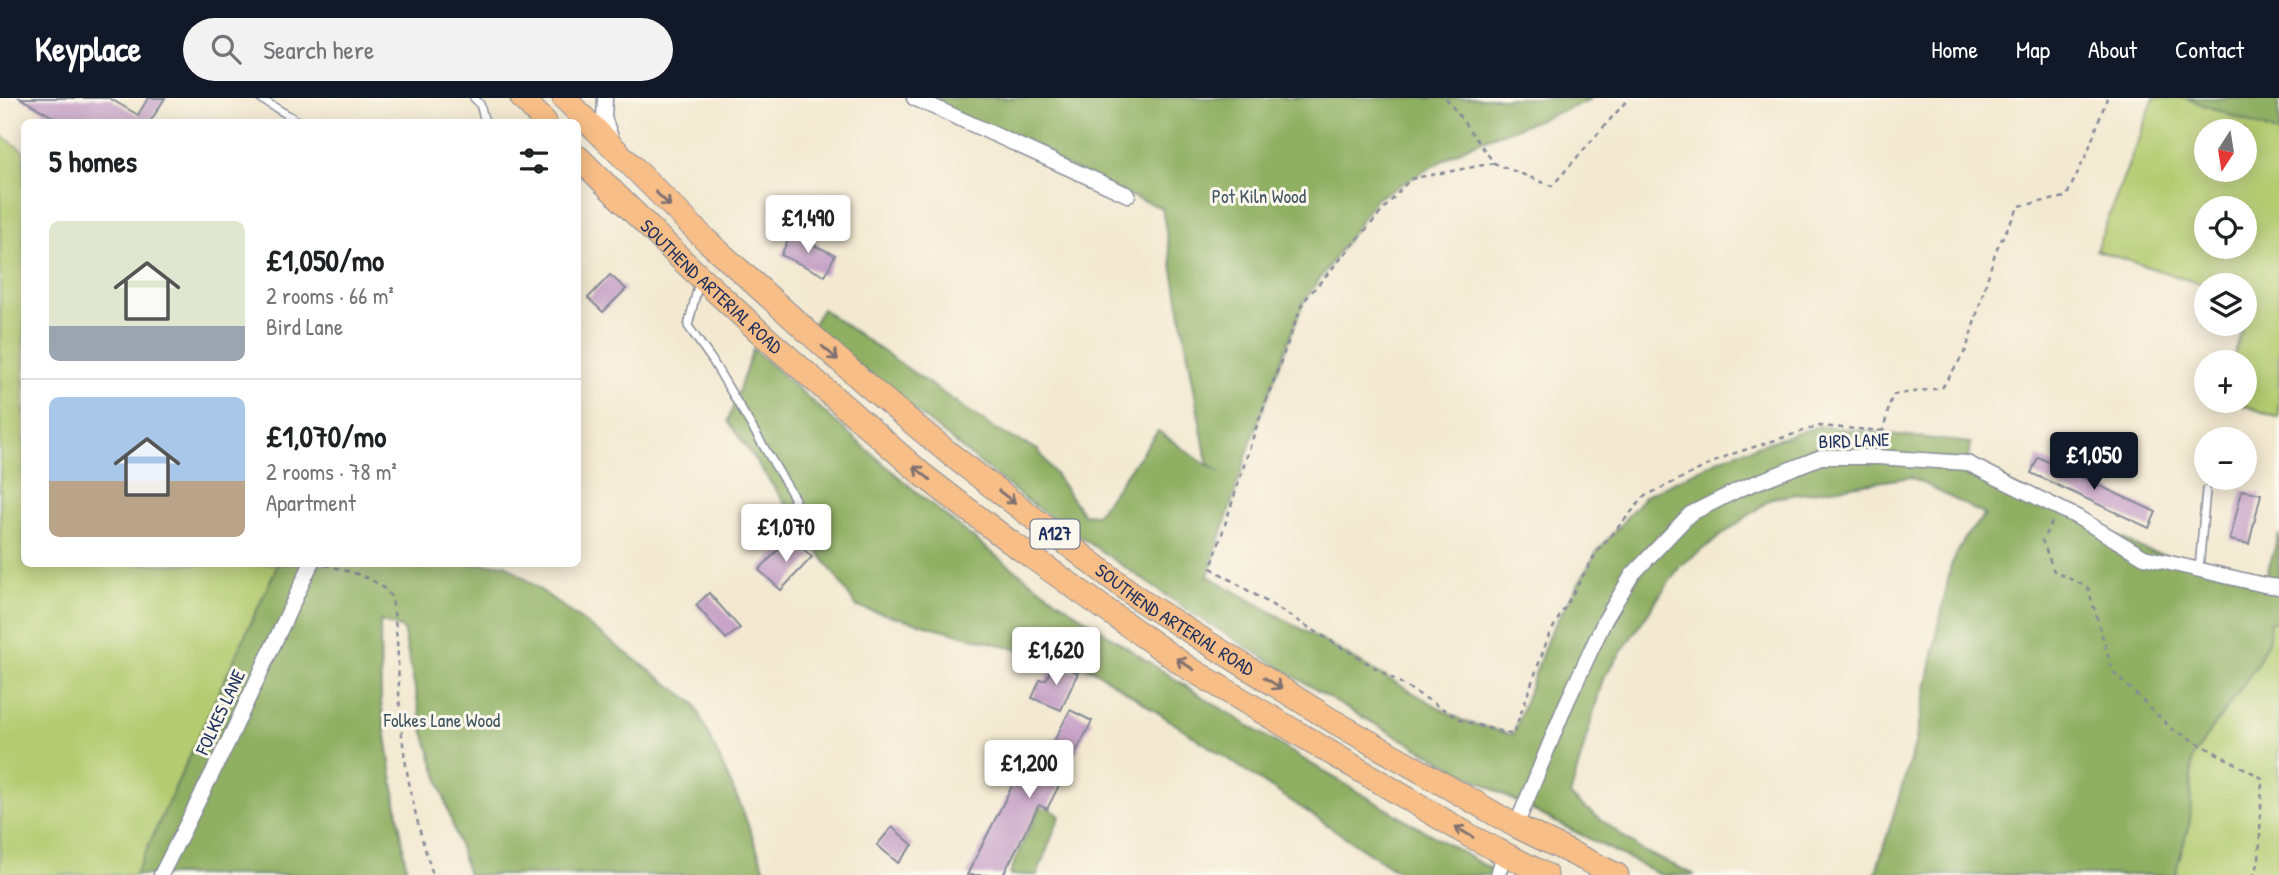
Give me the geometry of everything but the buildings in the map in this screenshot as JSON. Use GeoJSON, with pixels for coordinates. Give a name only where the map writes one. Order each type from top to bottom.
{"type":"FeatureCollection","features":[{"type":"Feature","properties":{"kind":"highway"},"geometry":{"type":"LineString","coordinates":[[522,98],[542,119]]}},
{"type":"Feature","properties":{"kind":"highway","name":"SOUTHEND ARTERIAL ROAD"},"geometry":{"type":"LineString","coordinates":[[564,98],[705,239],[867,385],[950,454],[1143,601],[1328,718],[1516,826],[1617,875]]}},
{"type":"Feature","properties":{"kind":"highway","name":"SOUTHEND ARTERIAL ROAD"},"geometry":{"type":"LineString","coordinates":[[581,160],[774,345],[923,475],[1009,541],[1187,667],[1501,865],[1546,875]]}},
{"type":"Feature","properties":{"kind":"street"},"geometry":{"type":"LineString","coordinates":[[605,98],[606,129],[629,165]]}},
{"type":"Feature","properties":{"kind":"street"},"geometry":{"type":"LineString","coordinates":[[914,98],[1128,195]]}},
{"type":"Feature","properties":{"kind":"street","name":"BIRD LANE"},"geometry":{"type":"LineString","coordinates":[[1516,826],[1566,704],[1605,620],[1632,575],[1690,514],[1740,489],[1821,457],[1877,457],[1967,463],[2059,508],[2144,557],[2279,587]]}},
{"type":"Feature","properties":{"kind":"street","name":"FOLKES LANE"},"geometry":{"type":"LineString","coordinates":[[161,875],[228,741],[310,567]]}},
{"type":"Feature","properties":{"kind":"lane"},"geometry":{"type":"LineString","coordinates":[[259,98],[295,119]]}},
{"type":"Feature","properties":{"kind":"lane"},"geometry":{"type":"LineString","coordinates":[[474,98],[480,104],[484,119]]}},
{"type":"Feature","properties":{"kind":"lane"},"geometry":{"type":"LineString","coordinates":[[701,277],[688,326],[712,360],[795,499],[781,522]]}},
{"type":"Feature","properties":{"kind":"lane"},"geometry":{"type":"LineString","coordinates":[[2199,569],[2206,490]]}},
{"type":"Feature","properties":{"kind":"path"},"geometry":{"type":"LineString","coordinates":[[1446,98],[1493,163],[1552,186],[1629,98]]}},
{"type":"Feature","properties":{"kind":"path"},"geometry":{"type":"LineString","coordinates":[[1877,457],[1892,394],[1942,388],[1966,350],[1996,250],[2019,206],[2066,197],[2088,151],[2107,98]]}},
{"type":"Feature","properties":{"kind":"path"},"geometry":{"type":"LineString","coordinates":[[1493,163],[1410,180],[1303,303],[1257,425],[1211,568],[1463,721],[1513,735],[1549,635],[1596,553],[1645,496],[1729,455],[1819,426],[1883,431]]}},
{"type":"Feature","properties":{"kind":"path"},"geometry":{"type":"LineString","coordinates":[[2059,508],[2042,540],[2054,571],[2088,588],[2113,672],[2172,729],[2262,778],[2259,862],[2254,875]]}},
{"type":"Feature","properties":{"kind":"path"},"geometry":{"type":"LineString","coordinates":[[332,567],[376,583],[391,597],[398,639],[400,714],[406,766],[414,808],[433,875]]}},
{"type":"Feature","properties":{"kind":"green space","name":"Pot Kiln Wood"},"geometry":{"type":"Polygon","coordinates":[[[923,98],[1591,98],[1472,144],[1376,199],[1303,303],[1254,433],[1208,576],[1463,721],[1513,735],[1549,635],[1596,553],[1645,496],[1729,455],[1819,426],[1971,443],[1967,463],[2147,551],[2266,577],[2279,534],[2279,622],[2270,622],[2269,639],[2256,666],[2192,758],[2190,821],[2175,875],[1875,875],[1915,744],[1951,565],[1966,536],[1985,515],[1911,477],[1772,498],[1680,566],[1603,679],[1570,796],[1641,850],[1695,875],[1661,875],[1524,806],[1344,707],[1195,615],[1026,500],[811,327],[822,309],[996,430],[1038,450],[1083,514],[1096,515],[1158,431],[1220,472],[1207,462],[1162,208],[1128,195],[923,98]]]}},
{"type":"Feature","properties":{"kind":"green space"},"geometry":{"type":"Polygon","coordinates":[[[2154,98],[2186,98],[2240,119],[2194,119],[2194,182],[2258,182],[2258,126],[2279,134],[2279,418],[2257,410],[2257,350],[2236,350],[2240,336],[2257,336],[2257,273],[2194,273],[2194,282],[2096,250],[2154,98]]]}},
{"type":"Feature","properties":{"kind":"green space"},"geometry":{"type":"Polygon","coordinates":[[[2186,98],[2279,98],[2279,134],[2258,126],[2258,119],[2240,119],[2186,98]]]}},
{"type":"Feature","properties":{"kind":"green space"},"geometry":{"type":"Polygon","coordinates":[[[0,135],[21,149],[21,567],[277,567],[135,875],[0,875],[0,135]]]}},
{"type":"Feature","properties":{"kind":"green space"},"geometry":{"type":"Polygon","coordinates":[[[753,349],[936,508],[1059,601],[1246,724],[1501,875],[1403,875],[1092,669],[857,607],[728,421],[753,349]]]}},
{"type":"Feature","properties":{"kind":"green space","name":"Folkes Lane Wood"},"geometry":{"type":"Polygon","coordinates":[[[277,567],[509,567],[694,703],[740,804],[767,875],[468,875],[423,729],[403,629],[380,621],[381,703],[406,867],[410,875],[135,875],[277,567]]]}},
{"type":"Feature","properties":{"kind":"green space"},"geometry":{"type":"Polygon","coordinates":[[[2270,620],[2279,621],[2279,875],[2172,875],[2190,821],[2192,758],[2256,666],[2270,620]]]}},
{"type":"Feature","properties":{"kind":"green space"},"geometry":{"type":"Polygon","coordinates":[[[1042,803],[1060,816],[1037,875],[1010,875],[1016,857],[1042,803]]]}}]}
